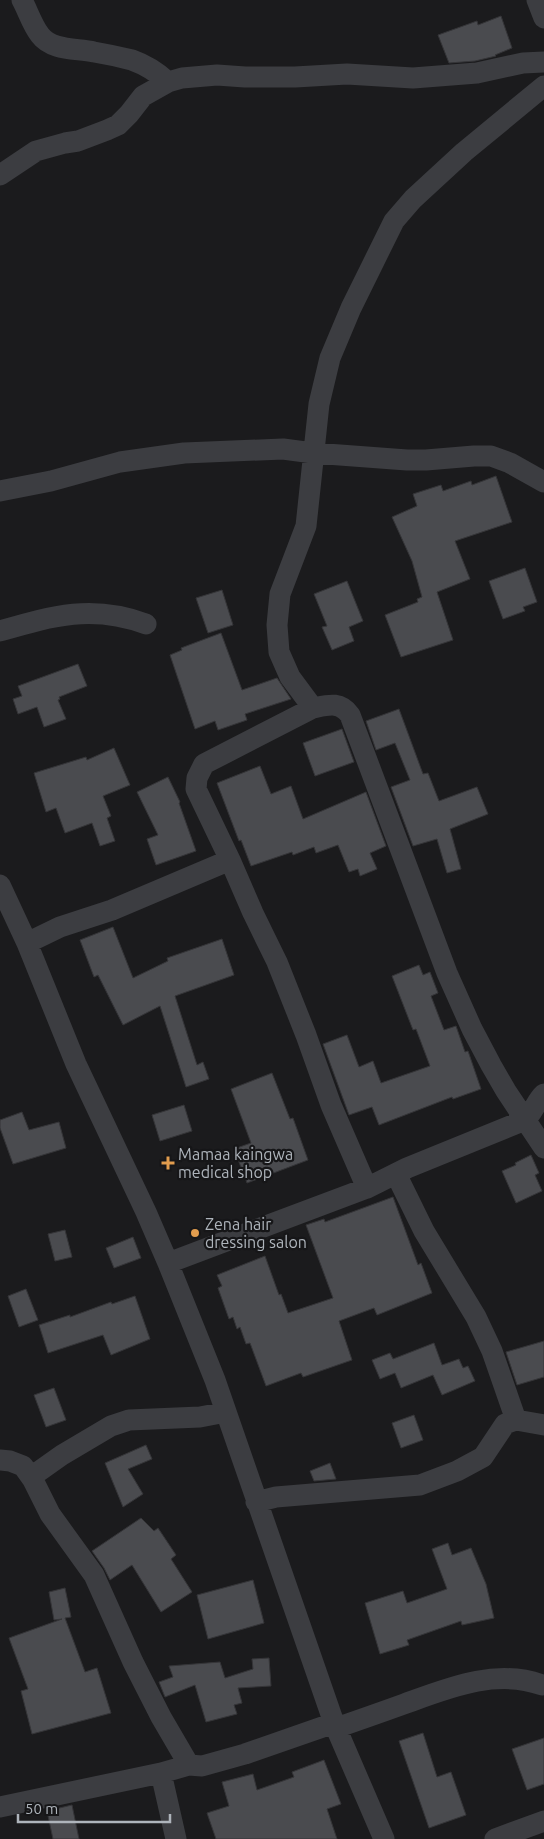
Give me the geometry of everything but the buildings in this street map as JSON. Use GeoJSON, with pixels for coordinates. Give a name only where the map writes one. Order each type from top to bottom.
{"type":"FeatureCollection","features":[{"type":"Feature","properties":{"kind":"street"},"geometry":{"type":"LineString","coordinates":[[22,0],[40,35],[47,41],[55,45],[93,51],[133,61],[156,71],[168,82]]}},
{"type":"Feature","properties":{"kind":"street"},"geometry":{"type":"LineString","coordinates":[[537,0],[544,18]]}},
{"type":"Feature","properties":{"kind":"street"},"geometry":{"type":"LineString","coordinates":[[0,175],[36,151],[65,142],[78,141],[118,125],[143,96],[168,82],[182,78],[217,76],[245,78],[295,77],[348,74],[413,78],[478,73],[523,63],[544,62]]}},
{"type":"Feature","properties":{"kind":"street"},"geometry":{"type":"LineString","coordinates":[[313,708],[290,677],[279,652],[277,625],[280,594],[306,526],[320,404],[330,358],[351,308],[394,221],[413,199],[464,152],[544,86]]}},
{"type":"Feature","properties":{"kind":"street"},"geometry":{"type":"LineString","coordinates":[[0,492],[51,481],[120,462],[184,453],[283,449],[406,460],[491,456],[510,463],[544,482]]}},
{"type":"Feature","properties":{"kind":"street"},"geometry":{"type":"LineString","coordinates":[[0,631],[59,615],[81,613],[103,613],[131,618],[146,624]]}},
{"type":"Feature","properties":{"kind":"street"},"geometry":{"type":"LineString","coordinates":[[367,1188],[331,1105],[277,962],[252,913],[230,860],[196,790],[200,770],[204,764],[313,708],[334,704],[341,706],[350,715],[448,973],[484,1050],[506,1091],[544,1148]]}},
{"type":"Feature","properties":{"kind":"street"},"geometry":{"type":"LineString","coordinates":[[26,944],[60,927],[112,910],[230,860]]}},
{"type":"Feature","properties":{"kind":"street"},"geometry":{"type":"LineString","coordinates":[[0,885],[76,1064],[146,1212],[196,1332],[226,1412],[335,1726],[384,1839]]}},
{"type":"Feature","properties":{"kind":"street"},"geometry":{"type":"LineString","coordinates":[[168,1263],[367,1188],[526,1120],[538,1099],[544,1094]]}},
{"type":"Feature","properties":{"kind":"street"},"geometry":{"type":"LineString","coordinates":[[396,1174],[424,1231],[476,1317],[492,1351],[516,1420]]}},
{"type":"Feature","properties":{"kind":"street"},"geometry":{"type":"LineString","coordinates":[[33,1480],[38,1472],[68,1451],[111,1426],[129,1420],[200,1417],[226,1412]]}},
{"type":"Feature","properties":{"kind":"street"},"geometry":{"type":"LineString","coordinates":[[256,1502],[276,1497],[420,1485],[457,1471],[482,1457],[502,1426],[516,1420],[544,1425]]}},
{"type":"Feature","properties":{"kind":"street"},"geometry":{"type":"LineString","coordinates":[[3,1459],[23,1466],[33,1480],[50,1514],[94,1575],[133,1662],[161,1717],[189,1765]]}},
{"type":"Feature","properties":{"kind":"street"},"geometry":{"type":"LineString","coordinates":[[0,1807],[161,1773],[189,1765],[202,1766],[335,1726],[458,1684],[508,1678],[526,1679],[542,1685]]}},
{"type":"Feature","properties":{"kind":"street"},"geometry":{"type":"LineString","coordinates":[[161,1773],[176,1839]]}},
{"type":"Feature","properties":{"kind":"street"},"geometry":{"type":"LineString","coordinates":[[495,1839],[544,1821]]}},
{"type":"Feature","properties":{"kind":"place","name":"Mamaa kaingwa medical shop"},"geometry":{"type":"Point","coordinates":[168,1163]}},
{"type":"Feature","properties":{"kind":"place","name":"Zena hair dressing salon"},"geometry":{"type":"Point","coordinates":[195,1233]}}]}
